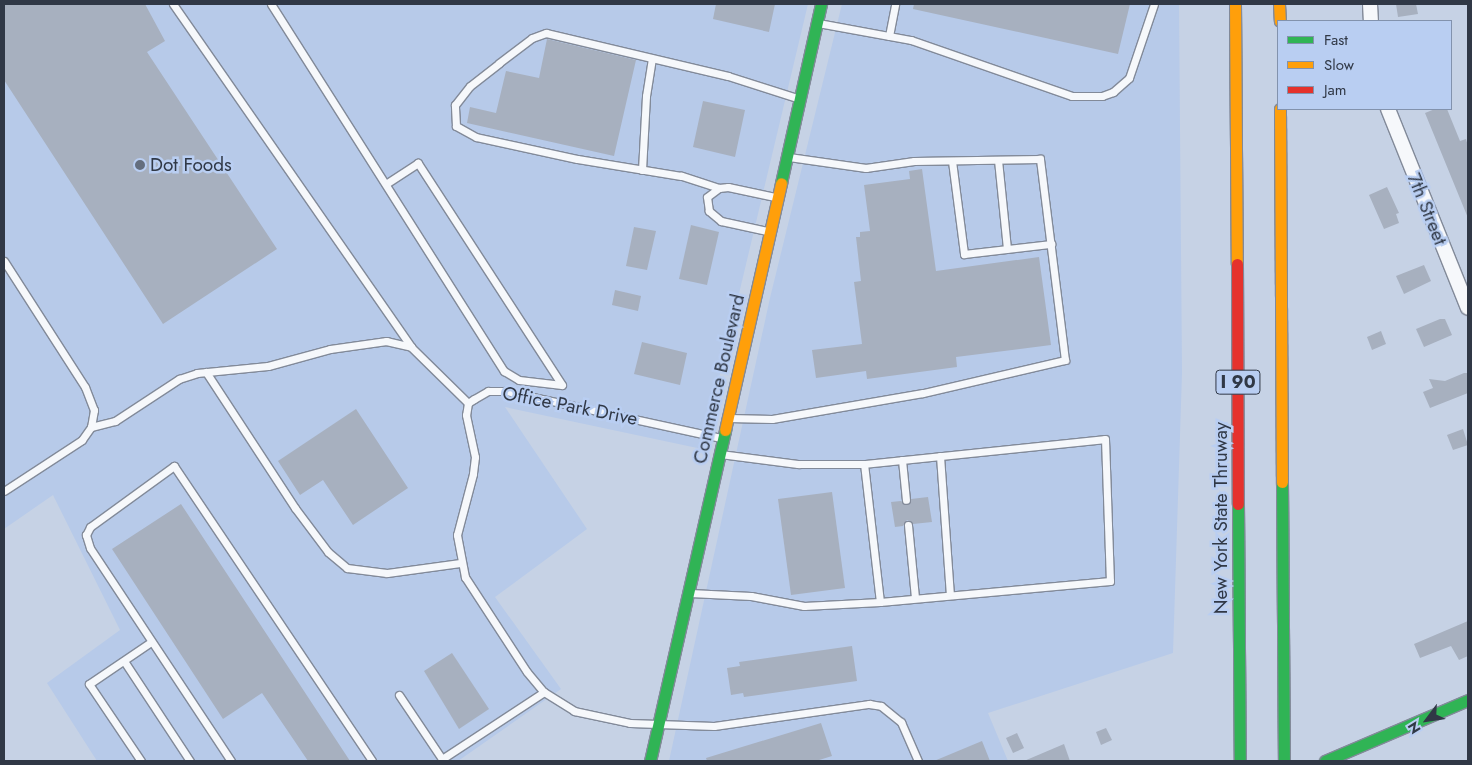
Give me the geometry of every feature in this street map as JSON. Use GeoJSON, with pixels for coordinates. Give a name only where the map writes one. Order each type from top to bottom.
{"type":"FeatureCollection","features":[{"type":"Feature","properties":{"kind":"main road","name":"Commerce Boulevard"},"geometry":{"type":"LineString","coordinates":[[650,761],[821,4]]}},
{"type":"Feature","properties":{"kind":"main road","name":"New York State Thruway"},"geometry":{"type":"LineString","coordinates":[[1235,4],[1240,761]]}},
{"type":"Feature","properties":{"kind":"main road"},"geometry":{"type":"LineString","coordinates":[[1279,4],[1280,20]]}},
{"type":"Feature","properties":{"kind":"main road","name":"I 90"},"geometry":{"type":"LineString","coordinates":[[1280,110],[1284,761]]}},
{"type":"Feature","properties":{"kind":"main road"},"geometry":{"type":"LineString","coordinates":[[1325,761],[1468,700]]}},
{"type":"Feature","properties":{"kind":"street"},"geometry":{"type":"LineString","coordinates":[[1370,4],[1371,20]]}},
{"type":"Feature","properties":{"kind":"street","name":"7th Street"},"geometry":{"type":"LineString","coordinates":[[1388,110],[1468,308]]}},
{"type":"Feature","properties":{"kind":"lane"},"geometry":{"type":"LineString","coordinates":[[173,4],[411,347],[468,404],[466,415],[475,456],[473,474],[456,535],[460,563],[466,577],[527,672],[544,692],[574,711],[630,723],[658,722],[691,726],[735,725],[829,707],[869,704],[881,706],[901,722],[918,761]]}},
{"type":"Feature","properties":{"kind":"lane"},"geometry":{"type":"LineString","coordinates":[[271,4],[504,371],[519,380],[562,385],[418,163],[386,184]]}},
{"type":"Feature","properties":{"kind":"lane"},"geometry":{"type":"LineString","coordinates":[[888,36],[895,4]]}},
{"type":"Feature","properties":{"kind":"lane"},"geometry":{"type":"LineString","coordinates":[[817,23],[911,40],[1072,96],[1102,96],[1113,92],[1129,78],[1154,4]]}},
{"type":"Feature","properties":{"kind":"lane"},"geometry":{"type":"LineString","coordinates":[[719,188],[708,182],[476,138],[456,126],[453,118],[454,105],[470,86],[532,38],[546,33],[728,76],[800,99]]}},
{"type":"Feature","properties":{"kind":"lane"},"geometry":{"type":"LineString","coordinates":[[642,170],[645,105],[652,58]]}},
{"type":"Feature","properties":{"kind":"lane"},"geometry":{"type":"LineString","coordinates":[[728,418],[772,418],[923,393],[1065,360],[1040,159],[952,160],[866,168],[787,157]]}},
{"type":"Feature","properties":{"kind":"lane"},"geometry":{"type":"LineString","coordinates":[[952,160],[964,254],[1051,244]]}},
{"type":"Feature","properties":{"kind":"lane"},"geometry":{"type":"LineString","coordinates":[[998,160],[1007,249]]}},
{"type":"Feature","properties":{"kind":"lane"},"geometry":{"type":"LineString","coordinates":[[770,232],[721,221],[709,211],[707,197],[719,188],[728,187],[778,197]]}},
{"type":"Feature","properties":{"kind":"lane"},"geometry":{"type":"LineString","coordinates":[[4,261],[85,387],[94,410],[91,427],[82,440],[4,491]]}},
{"type":"Feature","properties":{"kind":"lane"},"geometry":{"type":"LineString","coordinates":[[91,427],[115,421],[179,379],[206,372],[268,366],[330,349],[386,341],[411,347]]}},
{"type":"Feature","properties":{"kind":"lane"},"geometry":{"type":"LineString","coordinates":[[206,372],[295,508],[328,552],[347,568],[387,574],[460,563]]}},
{"type":"Feature","properties":{"kind":"lane","name":"Office Park Drive"},"geometry":{"type":"LineString","coordinates":[[468,404],[488,391],[505,391],[723,439]]}},
{"type":"Feature","properties":{"kind":"lane"},"geometry":{"type":"LineString","coordinates":[[688,593],[752,596],[804,606],[880,602],[1110,581],[1105,439],[864,464],[798,464],[720,454]]}},
{"type":"Feature","properties":{"kind":"lane"},"geometry":{"type":"LineString","coordinates":[[940,456],[950,595]]}},
{"type":"Feature","properties":{"kind":"lane"},"geometry":{"type":"LineString","coordinates":[[902,460],[906,500]]}},
{"type":"Feature","properties":{"kind":"lane"},"geometry":{"type":"LineString","coordinates":[[864,464],[880,602]]}},
{"type":"Feature","properties":{"kind":"lane"},"geometry":{"type":"LineString","coordinates":[[231,761],[90,548],[86,536],[90,527],[174,466],[372,761]]}},
{"type":"Feature","properties":{"kind":"lane"},"geometry":{"type":"LineString","coordinates":[[908,525],[915,598]]}},
{"type":"Feature","properties":{"kind":"lane"},"geometry":{"type":"LineString","coordinates":[[141,761],[90,684],[151,642]]}},
{"type":"Feature","properties":{"kind":"lane"},"geometry":{"type":"LineString","coordinates":[[124,661],[190,761]]}},
{"type":"Feature","properties":{"kind":"lane"},"geometry":{"type":"LineString","coordinates":[[399,695],[442,759],[544,692]]}},
{"type":"Feature","properties":{"kind":"shaded area"},"geometry":{"type":"Polygon","coordinates":[[[4,4],[808,4],[702,449],[505,407],[587,529],[495,597],[561,689],[458,761],[97,761],[47,683],[120,630],[53,495],[4,529],[4,4]]]}},
{"type":"Feature","properties":{"kind":"shaded area"},"geometry":{"type":"Polygon","coordinates":[[[842,4],[1179,4],[1182,373],[1173,653],[988,713],[1008,761],[669,761],[770,298],[842,4]]]}},
{"type":"Feature","properties":{"kind":"building","name":"Dot Foods"},"geometry":{"type":"Polygon","coordinates":[[[4,4],[145,4],[165,41],[147,52],[277,249],[163,324],[4,80],[4,4]]]}},
{"type":"Feature","properties":{"kind":"building"},"geometry":{"type":"Polygon","coordinates":[[[716,4],[775,4],[769,32],[713,19],[716,4]]]}},
{"type":"Feature","properties":{"kind":"building"},"geometry":{"type":"Polygon","coordinates":[[[914,4],[1130,4],[1118,54],[913,9],[914,4]]]}},
{"type":"Feature","properties":{"kind":"building"},"geometry":{"type":"Polygon","coordinates":[[[1396,4],[1416,4],[1418,14],[1398,17],[1396,4]]]}},
{"type":"Feature","properties":{"kind":"building"},"geometry":{"type":"Polygon","coordinates":[[[547,39],[636,60],[614,156],[467,123],[470,107],[496,113],[506,71],[539,78],[547,39]]]}},
{"type":"Feature","properties":{"kind":"building"},"geometry":{"type":"Polygon","coordinates":[[[703,101],[745,110],[735,157],[693,147],[703,101]]]}},
{"type":"Feature","properties":{"kind":"building"},"geometry":{"type":"Polygon","coordinates":[[[1432,110],[1447,110],[1460,141],[1466,139],[1468,146],[1468,218],[1425,113],[1432,110]]]}},
{"type":"Feature","properties":{"kind":"building"},"geometry":{"type":"Polygon","coordinates":[[[922,169],[936,271],[1039,257],[1051,345],[956,357],[957,367],[867,379],[866,371],[816,378],[812,350],[862,344],[854,282],[861,281],[856,237],[860,237],[860,232],[870,231],[864,185],[910,179],[909,171],[922,169]]]}},
{"type":"Feature","properties":{"kind":"building"},"geometry":{"type":"Polygon","coordinates":[[[1387,187],[1399,213],[1396,214],[1399,223],[1384,229],[1369,195],[1387,187]]]}},
{"type":"Feature","properties":{"kind":"building"},"geometry":{"type":"Polygon","coordinates":[[[691,225],[719,232],[707,285],[679,279],[691,225]]]}},
{"type":"Feature","properties":{"kind":"building"},"geometry":{"type":"Polygon","coordinates":[[[634,227],[656,231],[647,270],[626,266],[634,227]]]}},
{"type":"Feature","properties":{"kind":"building"},"geometry":{"type":"Polygon","coordinates":[[[1424,265],[1431,281],[1404,294],[1396,276],[1424,265]]]}},
{"type":"Feature","properties":{"kind":"building"},"geometry":{"type":"Polygon","coordinates":[[[615,290],[641,296],[638,311],[612,305],[615,290]]]}},
{"type":"Feature","properties":{"kind":"building"},"geometry":{"type":"Polygon","coordinates":[[[1440,319],[1445,319],[1452,335],[1424,347],[1416,329],[1440,319]]]}},
{"type":"Feature","properties":{"kind":"building"},"geometry":{"type":"Polygon","coordinates":[[[1381,331],[1386,344],[1372,350],[1367,337],[1381,331]]]}},
{"type":"Feature","properties":{"kind":"building"},"geometry":{"type":"Polygon","coordinates":[[[642,342],[687,353],[680,385],[634,374],[642,342]]]}},
{"type":"Feature","properties":{"kind":"building"},"geometry":{"type":"Polygon","coordinates":[[[1468,373],[1468,393],[1430,408],[1423,392],[1433,388],[1429,379],[1445,381],[1468,373]]]}},
{"type":"Feature","properties":{"kind":"building"},"geometry":{"type":"Polygon","coordinates":[[[356,409],[408,488],[353,525],[323,480],[300,495],[278,461],[356,409]]]}},
{"type":"Feature","properties":{"kind":"building"},"geometry":{"type":"Polygon","coordinates":[[[1463,429],[1468,445],[1453,450],[1447,435],[1463,429]]]}},
{"type":"Feature","properties":{"kind":"building"},"geometry":{"type":"Polygon","coordinates":[[[832,492],[845,588],[791,595],[778,499],[832,492]]]}},
{"type":"Feature","properties":{"kind":"building"},"geometry":{"type":"Polygon","coordinates":[[[928,497],[932,522],[913,524],[907,520],[903,526],[895,527],[891,502],[901,501],[907,505],[911,499],[928,497]]]}},
{"type":"Feature","properties":{"kind":"building"},"geometry":{"type":"Polygon","coordinates":[[[181,504],[350,761],[308,761],[262,693],[223,719],[112,549],[181,504]]]}},
{"type":"Feature","properties":{"kind":"building"},"geometry":{"type":"Polygon","coordinates":[[[1468,621],[1468,656],[1459,660],[1451,646],[1420,658],[1414,644],[1468,621]]]}},
{"type":"Feature","properties":{"kind":"building"},"geometry":{"type":"Polygon","coordinates":[[[852,646],[857,681],[744,697],[743,693],[731,695],[727,668],[740,666],[739,662],[852,646]]]}},
{"type":"Feature","properties":{"kind":"building"},"geometry":{"type":"Polygon","coordinates":[[[452,653],[489,709],[459,729],[424,671],[452,653]]]}},
{"type":"Feature","properties":{"kind":"building"},"geometry":{"type":"Polygon","coordinates":[[[821,723],[832,756],[816,761],[707,761],[706,758],[821,723]]]}},
{"type":"Feature","properties":{"kind":"building"},"geometry":{"type":"Polygon","coordinates":[[[1106,728],[1112,740],[1101,745],[1096,732],[1106,728]]]}},
{"type":"Feature","properties":{"kind":"building"},"geometry":{"type":"Polygon","coordinates":[[[1017,733],[1024,748],[1013,753],[1006,738],[1017,733]]]}},
{"type":"Feature","properties":{"kind":"building"},"geometry":{"type":"Polygon","coordinates":[[[982,741],[990,761],[934,761],[982,741]]]}},
{"type":"Feature","properties":{"kind":"building"},"geometry":{"type":"Polygon","coordinates":[[[1064,744],[1070,761],[1024,761],[1064,744]]]}},
{"type":"Feature","properties":{"kind":"traffic: fast"},"geometry":{"type":"LineString","coordinates":[[781,183],[821,4]]}},
{"type":"Feature","properties":{"kind":"traffic: fast"},"geometry":{"type":"LineString","coordinates":[[650,761],[725,430]]}},
{"type":"Feature","properties":{"kind":"traffic: fast"},"geometry":{"type":"LineString","coordinates":[[1282,482],[1284,761]]}},
{"type":"Feature","properties":{"kind":"traffic: fast"},"geometry":{"type":"LineString","coordinates":[[1238,504],[1240,761]]}},
{"type":"Feature","properties":{"kind":"traffic: fast"},"geometry":{"type":"LineString","coordinates":[[1325,761],[1468,700]]}},
{"type":"Feature","properties":{"kind":"traffic: slow"},"geometry":{"type":"LineString","coordinates":[[1235,4],[1237,264]]}},
{"type":"Feature","properties":{"kind":"traffic: slow"},"geometry":{"type":"LineString","coordinates":[[1279,4],[1280,20]]}},
{"type":"Feature","properties":{"kind":"traffic: slow"},"geometry":{"type":"LineString","coordinates":[[1280,110],[1282,482]]}},
{"type":"Feature","properties":{"kind":"traffic: slow"},"geometry":{"type":"LineString","coordinates":[[725,430],[781,183]]}},
{"type":"Feature","properties":{"kind":"traffic: jam"},"geometry":{"type":"LineString","coordinates":[[1237,264],[1238,504]]}},
{"type":"Feature","properties":{"kind":"place","name":"Dot Foods"},"geometry":{"type":"Point","coordinates":[140,165]}}]}
